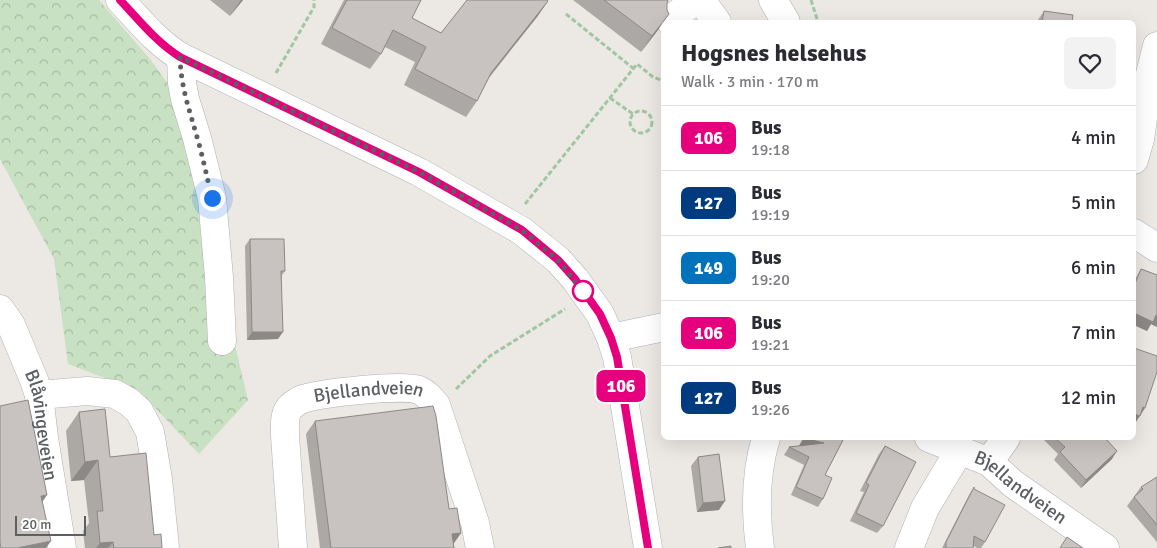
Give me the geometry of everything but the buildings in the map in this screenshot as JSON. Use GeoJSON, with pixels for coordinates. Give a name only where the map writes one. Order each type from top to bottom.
{"type":"FeatureCollection","features":[{"type":"Feature","properties":{"kind":"street"},"geometry":{"type":"LineString","coordinates":[[120,0],[148,30],[180,57],[419,172],[522,230],[558,260],[600,314],[617,357],[648,548]]}},
{"type":"Feature","properties":{"kind":"street"},"geometry":{"type":"LineString","coordinates":[[672,20],[696,0]]}},
{"type":"Feature","properties":{"kind":"street"},"geometry":{"type":"LineString","coordinates":[[701,0],[716,20]]}},
{"type":"Feature","properties":{"kind":"street"},"geometry":{"type":"LineString","coordinates":[[773,0],[785,20]]}},
{"type":"Feature","properties":{"kind":"street"},"geometry":{"type":"LineString","coordinates":[[1136,153],[1140,139],[1149,78],[1157,46]]}},
{"type":"Feature","properties":{"kind":"street"},"geometry":{"type":"LineString","coordinates":[[180,57],[185,99],[212,198],[222,341]]}},
{"type":"Feature","properties":{"kind":"street"},"geometry":{"type":"LineString","coordinates":[[1136,234],[1157,248]]}},
{"type":"Feature","properties":{"kind":"street","name":"Blåvingeveien"},"geometry":{"type":"LineString","coordinates":[[0,309],[11,325],[34,380],[38,395],[62,548]]}},
{"type":"Feature","properties":{"kind":"street"},"geometry":{"type":"LineString","coordinates":[[611,338],[661,328]]}},
{"type":"Feature","properties":{"kind":"street","name":"Bjellandveien"},"geometry":{"type":"LineString","coordinates":[[293,548],[285,436],[289,409],[299,400],[320,395],[406,387],[421,390],[436,405],[475,523],[480,548]]}},
{"type":"Feature","properties":{"kind":"street"},"geometry":{"type":"LineString","coordinates":[[38,395],[87,391],[115,394],[140,411],[150,432],[158,480],[165,548]]}},
{"type":"Feature","properties":{"kind":"street"},"geometry":{"type":"LineString","coordinates":[[760,548],[757,523],[757,480],[766,440]]}},
{"type":"Feature","properties":{"kind":"street","name":"Bjellandveien"},"geometry":{"type":"LineString","coordinates":[[934,440],[989,462],[1012,483],[1105,548]]}},
{"type":"Feature","properties":{"kind":"street"},"geometry":{"type":"LineString","coordinates":[[989,462],[1005,440]]}},
{"type":"Feature","properties":{"kind":"street"},"geometry":{"type":"LineString","coordinates":[[909,548],[925,508],[959,451]]}},
{"type":"Feature","properties":{"kind":"path"},"geometry":{"type":"LineString","coordinates":[[276,73],[314,7],[314,0]]}},
{"type":"Feature","properties":{"kind":"path"},"geometry":{"type":"LineString","coordinates":[[811,0],[817,20]]}},
{"type":"Feature","properties":{"kind":"path"},"geometry":{"type":"LineString","coordinates":[[566,14],[634,69]]}},
{"type":"Feature","properties":{"kind":"path"},"geometry":{"type":"LineString","coordinates":[[525,204],[637,64],[653,77],[661,80]]}},
{"type":"Feature","properties":{"kind":"path"},"geometry":{"type":"LineString","coordinates":[[610,98],[633,114]]}},
{"type":"Feature","properties":{"kind":"path"},"geometry":{"type":"LineString","coordinates":[[642,111],[649,114],[652,121],[651,128],[644,132],[635,131],[630,121],[633,114],[642,111]]}},
{"type":"Feature","properties":{"kind":"path"},"geometry":{"type":"LineString","coordinates":[[436,405],[462,384],[490,356],[585,294]]}},
{"type":"Feature","properties":{"kind":"green space"},"geometry":{"type":"Polygon","coordinates":[[[0,0],[99,0],[150,59],[187,110],[207,227],[248,400],[199,454],[139,391],[68,364],[54,259],[0,159],[0,0]]]}},
{"type":"Feature","properties":{"kind":"bus line","name":"106"},"geometry":{"type":"LineString","coordinates":[[120,0],[148,30],[180,57],[419,172],[522,230],[558,260],[575,279],[600,314],[617,357],[648,548]]}},
{"type":"Feature","properties":{"kind":"route"},"geometry":{"type":"LineString","coordinates":[[212,198],[185,99],[180,57],[419,172],[522,230],[558,260],[585,294],[583,291]]}}]}
